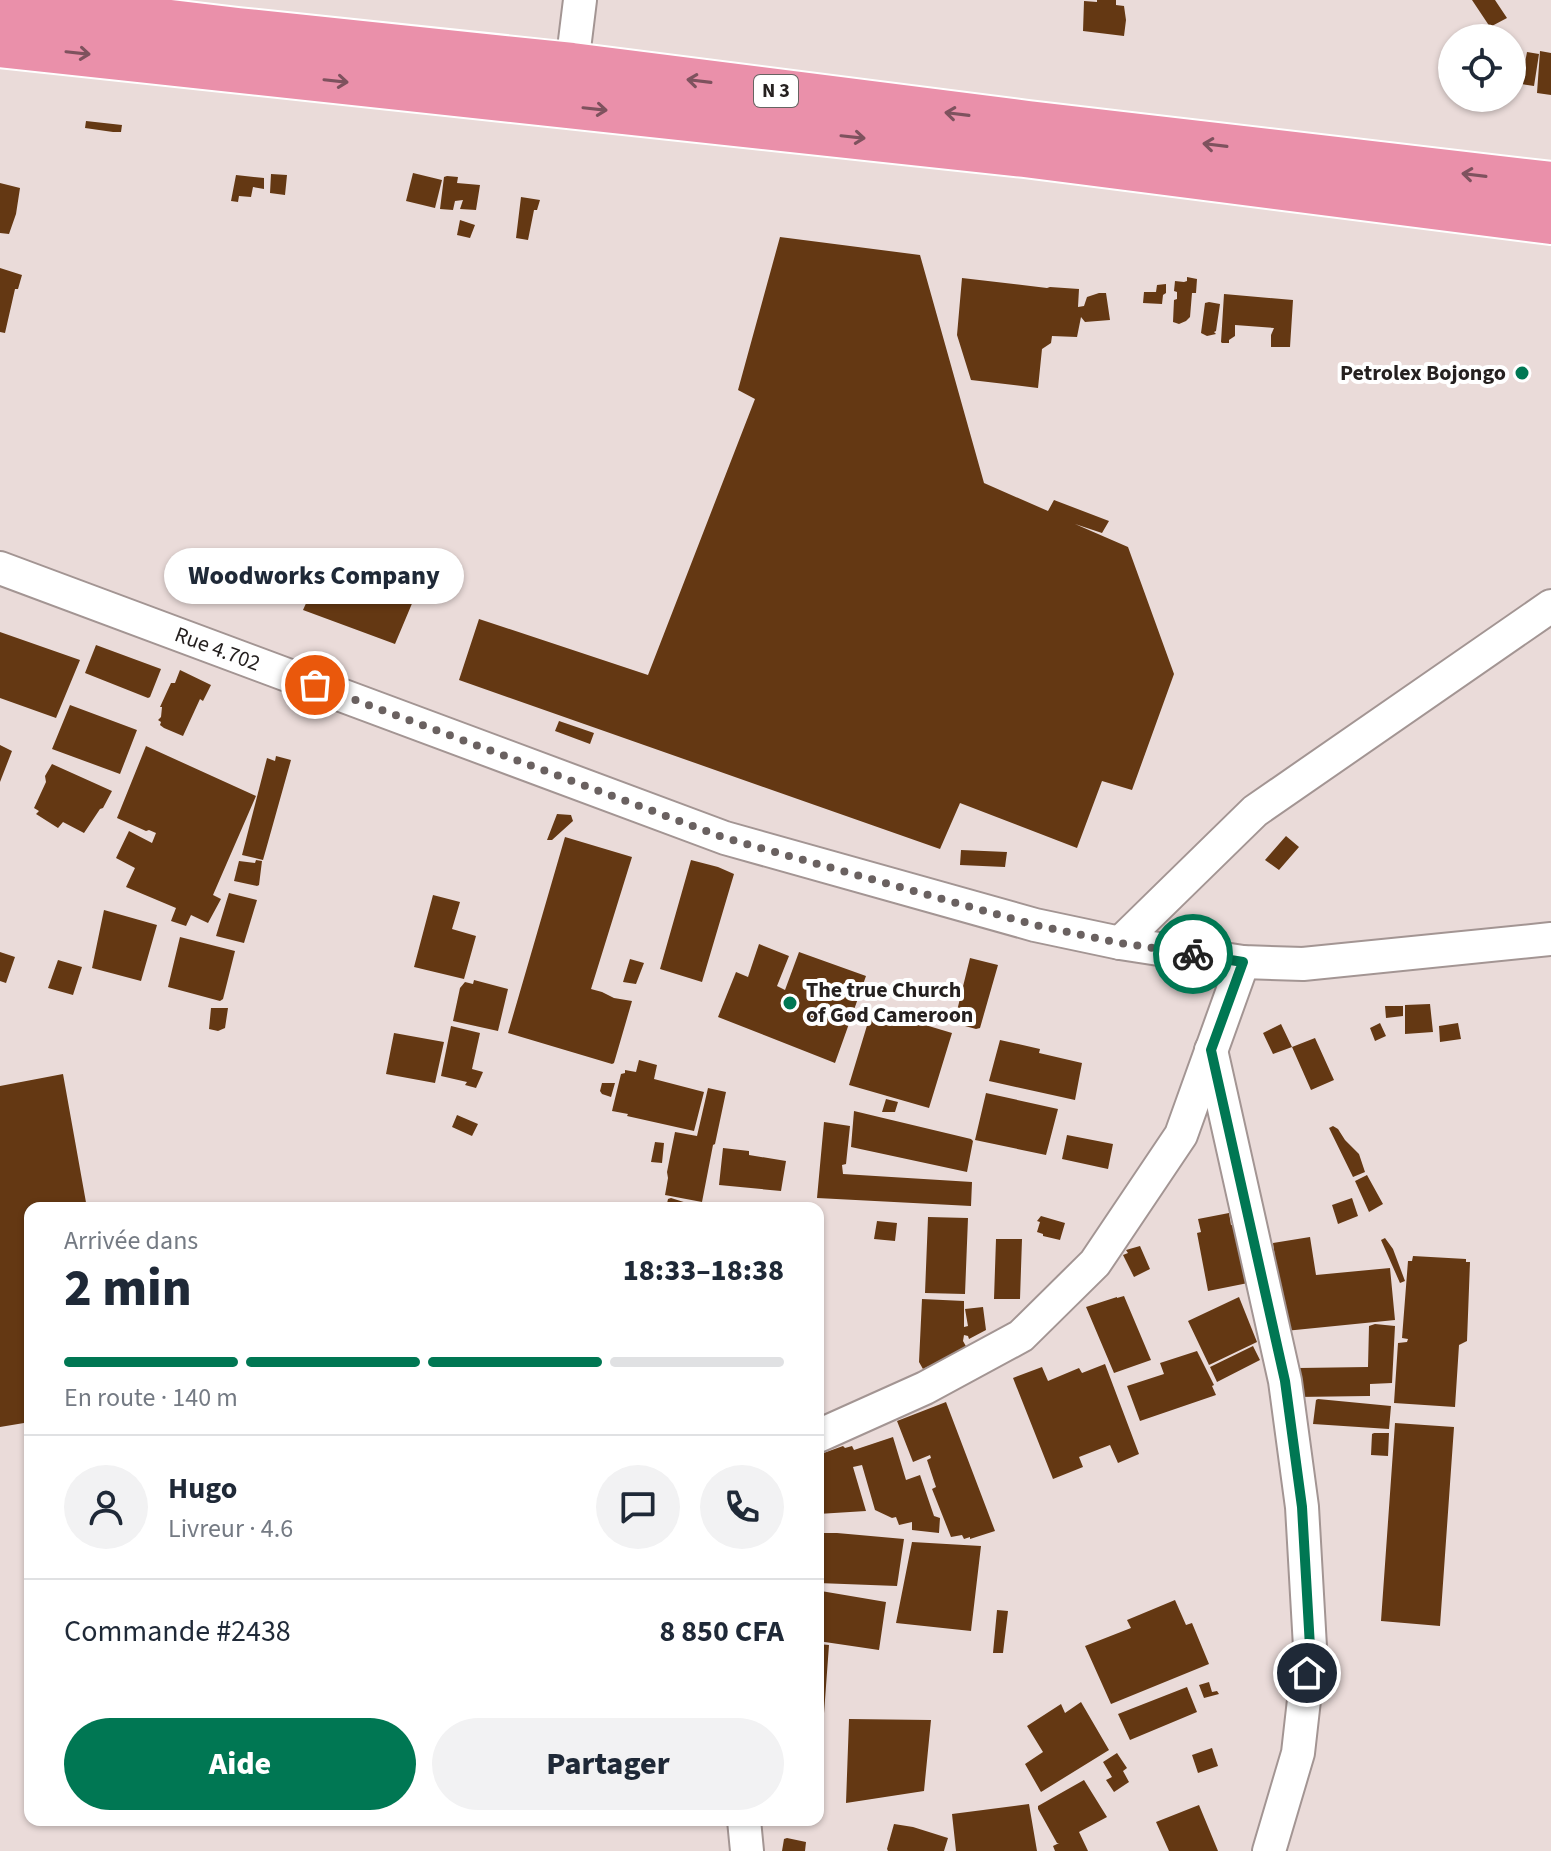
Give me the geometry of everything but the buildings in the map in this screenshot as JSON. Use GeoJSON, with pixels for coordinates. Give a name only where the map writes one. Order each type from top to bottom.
{"type":"FeatureCollection","features":[{"type":"Feature","properties":{"kind":"highway","name":"N 3"},"geometry":{"type":"LineString","coordinates":[[0,2],[237,50],[1551,222]]}},
{"type":"Feature","properties":{"kind":"highway","name":"N 3"},"geometry":{"type":"LineString","coordinates":[[0,45],[237,50],[572,65],[1028,123],[1551,184]]}},
{"type":"Feature","properties":{"kind":"street"},"geometry":{"type":"LineString","coordinates":[[572,65],[580,0]]}},
{"type":"Feature","properties":{"kind":"street","name":"Rue 4.702"},"geometry":{"type":"LineString","coordinates":[[0,568],[725,838],[1035,925],[1120,943],[1243,962],[1303,964],[1551,939]]}},
{"type":"Feature","properties":{"kind":"street"},"geometry":{"type":"LineString","coordinates":[[1120,943],[1255,811],[1551,606]]}},
{"type":"Feature","properties":{"kind":"street"},"geometry":{"type":"LineString","coordinates":[[824,1433],[925,1388],[1021,1336],[1095,1263],[1181,1135],[1243,962]]}},
{"type":"Feature","properties":{"kind":"street"},"geometry":{"type":"LineString","coordinates":[[1211,1050],[1285,1381],[1302,1507],[1310,1647],[1298,1753],[1269,1851]]}},
{"type":"Feature","properties":{"kind":"street"},"geometry":{"type":"LineString","coordinates":[[745,1826],[747,1851]]}},
{"type":"Feature","properties":{"kind":"way so far"},"geometry":{"type":"LineString","coordinates":[[315,685],[725,838],[1035,925],[1193,954]]}},
{"type":"Feature","properties":{"kind":"place","name":"Petrolex Bojongo"},"geometry":{"type":"Point","coordinates":[1522,373]}},
{"type":"Feature","properties":{"kind":"place","name":"Woodworks Company"},"geometry":{"type":"Point","coordinates":[315,685]}},
{"type":"Feature","properties":{"kind":"place","name":"The true Church of God Cameroon"},"geometry":{"type":"Point","coordinates":[790,1003]}},
{"type":"Feature","properties":{"kind":"route"},"geometry":{"type":"LineString","coordinates":[[1193,954],[1243,962],[1211,1050],[1285,1381],[1302,1507],[1310,1647],[1307,1673]]}}]}
